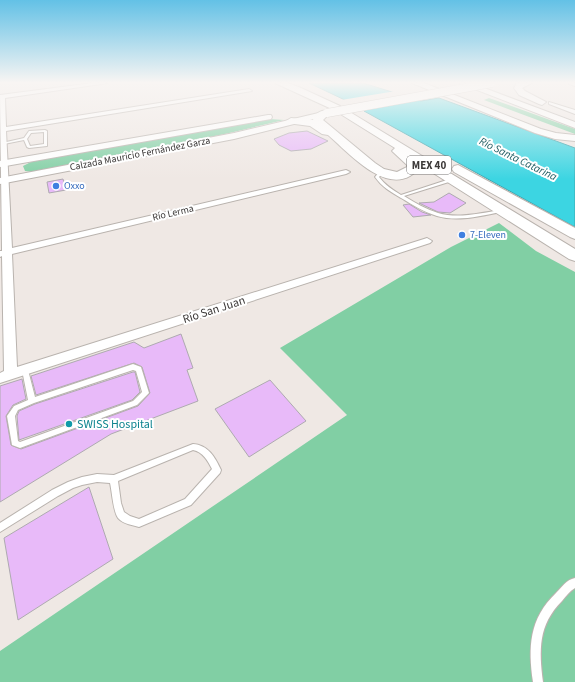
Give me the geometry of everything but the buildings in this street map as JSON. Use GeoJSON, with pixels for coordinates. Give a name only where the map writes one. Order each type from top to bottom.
{"type":"FeatureCollection","features":[{"type":"Feature","properties":{"kind":"highway"},"geometry":{"type":"LineString","coordinates":[[320,115],[317,119],[319,122],[380,173],[394,175],[405,174],[413,168],[413,164],[375,131]]}},
{"type":"Feature","properties":{"kind":"highway","name":"MEX 40"},"geometry":{"type":"LineString","coordinates":[[347,115],[575,256]]}},
{"type":"Feature","properties":{"kind":"highway","name":"MEX 40"},"geometry":{"type":"LineString","coordinates":[[363,115],[575,234]]}},
{"type":"Feature","properties":{"kind":"highway"},"geometry":{"type":"LineString","coordinates":[[291,121],[316,124],[326,131],[366,168],[399,178],[430,174],[449,178]]}},
{"type":"Feature","properties":{"kind":"main road","name":"Calzada Mauricio Fernández Garza"},"geometry":{"type":"LineString","coordinates":[[2,164],[299,115]]}},
{"type":"Feature","properties":{"kind":"main road","name":"Calzada Mauricio Fernández Garza"},"geometry":{"type":"LineString","coordinates":[[2,180],[234,136],[311,115]]}},
{"type":"Feature","properties":{"kind":"main road"},"geometry":{"type":"LineString","coordinates":[[502,115],[538,131],[555,136],[575,138]]}},
{"type":"Feature","properties":{"kind":"main road"},"geometry":{"type":"LineString","coordinates":[[549,115],[573,122]]}},
{"type":"Feature","properties":{"kind":"main road"},"geometry":{"type":"LineString","coordinates":[[553,115],[573,122]]}},
{"type":"Feature","properties":{"kind":"main road"},"geometry":{"type":"LineString","coordinates":[[557,115],[573,122]]}},
{"type":"Feature","properties":{"kind":"main road"},"geometry":{"type":"LineString","coordinates":[[561,115],[573,122]]}},
{"type":"Feature","properties":{"kind":"main road"},"geometry":{"type":"LineString","coordinates":[[34,158],[17,165],[14,171],[19,174],[35,174]]}},
{"type":"Feature","properties":{"kind":"street"},"geometry":{"type":"LineString","coordinates":[[2,115],[4,143],[2,180],[5,376]]}},
{"type":"Feature","properties":{"kind":"street"},"geometry":{"type":"LineString","coordinates":[[2,130],[96,115]]}},
{"type":"Feature","properties":{"kind":"street","name":"Río Lerma"},"geometry":{"type":"LineString","coordinates":[[3,254],[346,172]]}},
{"type":"Feature","properties":{"kind":"street","name":"Río San Juan"},"geometry":{"type":"LineString","coordinates":[[5,376],[427,241]]}},
{"type":"Feature","properties":{"kind":"lane"},"geometry":{"type":"LineString","coordinates":[[4,143],[25,139],[30,132],[45,131],[46,146],[29,147],[25,139]]}},
{"type":"Feature","properties":{"kind":"lane"},"geometry":{"type":"LineString","coordinates":[[380,173],[379,180],[382,184],[434,214],[453,218],[501,211]]}},
{"type":"Feature","properties":{"kind":"lane"},"geometry":{"type":"LineString","coordinates":[[401,196],[449,178]]}},
{"type":"Feature","properties":{"kind":"lane"},"geometry":{"type":"LineString","coordinates":[[133,367],[139,369],[146,393],[135,403],[20,445],[15,443],[11,416],[16,408],[32,401],[133,367]]}},
{"type":"Feature","properties":{"kind":"lane"},"geometry":{"type":"LineString","coordinates":[[25,370],[32,401]]}},
{"type":"Feature","properties":{"kind":"lane"},"geometry":{"type":"LineString","coordinates":[[0,528],[55,493],[71,485],[97,478],[114,479],[193,447],[199,447],[207,453],[217,470],[188,502],[139,523],[128,520],[121,515],[117,503],[114,479]]}},
{"type":"Feature","properties":{"kind":"lane"},"geometry":{"type":"LineString","coordinates":[[538,682],[534,660],[538,631],[549,608],[571,584],[575,583]]}},
{"type":"Feature","properties":{"kind":"green space"},"geometry":{"type":"Polygon","coordinates":[[[524,115],[536,115],[575,129],[575,134],[524,115]]]}},
{"type":"Feature","properties":{"kind":"green space"},"geometry":{"type":"Polygon","coordinates":[[[270,119],[284,120],[225,134],[33,172],[25,171],[23,166],[35,160],[270,119]]]}},
{"type":"Feature","properties":{"kind":"green space"},"geometry":{"type":"Polygon","coordinates":[[[499,223],[536,251],[575,272],[575,682],[0,682],[0,651],[347,415],[280,348],[451,247],[499,223]]]}},
{"type":"Feature","properties":{"kind":"water","name":"Río Santa Catarina"},"geometry":{"type":"Polygon","coordinates":[[[371,115],[485,115],[575,148],[575,227],[371,115]]]}},
{"type":"Feature","properties":{"kind":"place","name":"Oxxo"},"geometry":{"type":"Point","coordinates":[56,186]}},
{"type":"Feature","properties":{"kind":"place","name":"7-Eleven"},"geometry":{"type":"Point","coordinates":[462,235]}},
{"type":"Feature","properties":{"kind":"place","name":"SWISS Hospital"},"geometry":{"type":"Point","coordinates":[69,424]}}]}
